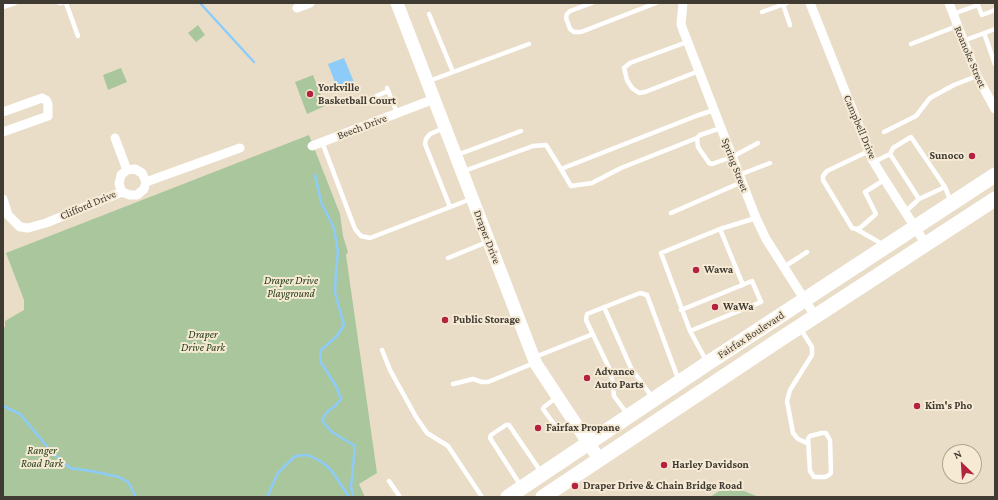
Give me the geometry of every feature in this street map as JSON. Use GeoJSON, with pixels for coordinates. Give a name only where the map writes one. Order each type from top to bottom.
{"type":"FeatureCollection","features":[{"type":"Feature","properties":{"kind":"main road","name":"Fairfax Boulevard"},"geometry":{"type":"LineString","coordinates":[[508,497],[629,416],[651,395],[680,382],[995,175]]}},
{"type":"Feature","properties":{"kind":"main road","name":"Fairfax Boulevard"},"geometry":{"type":"LineString","coordinates":[[543,497],[799,326],[995,199]]}},
{"type":"Feature","properties":{"kind":"street"},"geometry":{"type":"LineString","coordinates":[[297,8],[310,3]]}},
{"type":"Feature","properties":{"kind":"street","name":"Draper Drive"},"geometry":{"type":"LineString","coordinates":[[397,3],[535,360],[557,397],[598,459]]}},
{"type":"Feature","properties":{"kind":"street","name":"Spring Street"},"geometry":{"type":"LineString","coordinates":[[683,3],[681,24],[687,42],[756,218],[766,239],[815,316]]}},
{"type":"Feature","properties":{"kind":"street","name":"Campbell Drive"},"geometry":{"type":"LineString","coordinates":[[810,3],[874,162],[925,243]]}},
{"type":"Feature","properties":{"kind":"street","name":"Roanoke Street"},"geometry":{"type":"LineString","coordinates":[[949,3],[977,76],[995,109]]}},
{"type":"Feature","properties":{"kind":"street"},"geometry":{"type":"LineString","coordinates":[[3,112],[42,98],[46,100],[48,104],[48,116],[3,132]]}},
{"type":"Feature","properties":{"kind":"street","name":"Beech Drive"},"geometry":{"type":"LineString","coordinates":[[312,146],[434,99]]}},
{"type":"Feature","properties":{"kind":"street"},"geometry":{"type":"LineString","coordinates":[[115,138],[128,170]]}},
{"type":"Feature","properties":{"kind":"street","name":"Clifford Drive"},"geometry":{"type":"LineString","coordinates":[[3,199],[8,215],[20,227],[28,228],[46,223],[122,192],[130,195],[137,195],[144,189],[146,182],[240,148]]}},
{"type":"Feature","properties":{"kind":"street"},"geometry":{"type":"LineString","coordinates":[[122,192],[119,184],[121,175],[128,170],[135,169],[142,173],[146,182]]}},
{"type":"Feature","properties":{"kind":"lane"},"geometry":{"type":"LineString","coordinates":[[3,7],[15,3]]}},
{"type":"Feature","properties":{"kind":"lane"},"geometry":{"type":"LineString","coordinates":[[66,3],[78,36]]}},
{"type":"Feature","properties":{"kind":"lane"},"geometry":{"type":"LineString","coordinates":[[592,3],[570,11],[567,14],[566,18],[570,30],[574,32],[581,32],[656,3]]}},
{"type":"Feature","properties":{"kind":"lane"},"geometry":{"type":"LineString","coordinates":[[762,12],[785,4],[790,25]]}},
{"type":"Feature","properties":{"kind":"lane"},"geometry":{"type":"LineString","coordinates":[[953,14],[978,4],[982,15],[995,10]]}},
{"type":"Feature","properties":{"kind":"lane"},"geometry":{"type":"LineString","coordinates":[[429,14],[453,72]]}},
{"type":"Feature","properties":{"kind":"lane"},"geometry":{"type":"LineString","coordinates":[[911,44],[957,26]]}},
{"type":"Feature","properties":{"kind":"lane"},"geometry":{"type":"LineString","coordinates":[[963,41],[995,29]]}},
{"type":"Feature","properties":{"kind":"lane"},"geometry":{"type":"LineString","coordinates":[[984,34],[995,64]]}},
{"type":"Feature","properties":{"kind":"lane"},"geometry":{"type":"LineString","coordinates":[[687,42],[630,63],[624,68],[627,80],[632,88],[639,93],[699,71]]}},
{"type":"Feature","properties":{"kind":"lane"},"geometry":{"type":"LineString","coordinates":[[427,81],[529,44]]}},
{"type":"Feature","properties":{"kind":"lane"},"geometry":{"type":"LineString","coordinates":[[884,132],[916,116],[930,98],[954,85],[977,76]]}},
{"type":"Feature","properties":{"kind":"lane"},"geometry":{"type":"LineString","coordinates":[[372,98],[388,90],[397,113]]}},
{"type":"Feature","properties":{"kind":"lane"},"geometry":{"type":"LineString","coordinates":[[561,169],[714,110]]}},
{"type":"Feature","properties":{"kind":"lane"},"geometry":{"type":"LineString","coordinates":[[445,127],[430,134],[426,139],[425,144],[450,207]]}},
{"type":"Feature","properties":{"kind":"lane"},"geometry":{"type":"LineString","coordinates":[[462,172],[533,146],[546,145],[571,186],[592,183],[621,168],[697,138],[700,135],[721,128]]}},
{"type":"Feature","properties":{"kind":"lane"},"geometry":{"type":"LineString","coordinates":[[456,155],[521,131]]}},
{"type":"Feature","properties":{"kind":"lane"},"geometry":{"type":"LineString","coordinates":[[874,162],[890,154],[893,148],[911,137],[945,186],[951,203]]}},
{"type":"Feature","properties":{"kind":"lane"},"geometry":{"type":"LineString","coordinates":[[697,138],[698,147],[702,155],[709,163],[712,164],[732,157],[758,143]]}},
{"type":"Feature","properties":{"kind":"lane"},"geometry":{"type":"LineString","coordinates":[[322,142],[355,229],[361,236],[370,238],[472,198]]}},
{"type":"Feature","properties":{"kind":"lane"},"geometry":{"type":"LineString","coordinates":[[869,151],[827,171],[823,176],[823,180],[852,228],[886,246]]}},
{"type":"Feature","properties":{"kind":"lane"},"geometry":{"type":"LineString","coordinates":[[890,154],[919,199]]}},
{"type":"Feature","properties":{"kind":"lane"},"geometry":{"type":"LineString","coordinates":[[671,213],[741,179],[770,163]]}},
{"type":"Feature","properties":{"kind":"lane"},"geometry":{"type":"LineString","coordinates":[[856,229],[876,214],[865,192],[884,180]]}},
{"type":"Feature","properties":{"kind":"lane"},"geometry":{"type":"LineString","coordinates":[[905,212],[919,199],[945,186]]}},
{"type":"Feature","properties":{"kind":"lane"},"geometry":{"type":"LineString","coordinates":[[708,363],[690,331],[681,310],[661,253],[720,229],[756,218]]}},
{"type":"Feature","properties":{"kind":"lane"},"geometry":{"type":"LineString","coordinates":[[720,229],[740,286],[740,292]]}},
{"type":"Feature","properties":{"kind":"lane"},"geometry":{"type":"LineString","coordinates":[[448,258],[489,241]]}},
{"type":"Feature","properties":{"kind":"lane"},"geometry":{"type":"LineString","coordinates":[[784,267],[807,252]]}},
{"type":"Feature","properties":{"kind":"lane"},"geometry":{"type":"LineString","coordinates":[[681,310],[694,308],[752,281],[761,302],[746,305],[723,315],[713,322],[690,331]]}},
{"type":"Feature","properties":{"kind":"lane"},"geometry":{"type":"LineString","coordinates":[[726,292],[728,297]]}},
{"type":"Feature","properties":{"kind":"lane"},"geometry":{"type":"LineString","coordinates":[[629,416],[614,396],[611,372],[586,320],[587,314],[640,293],[647,295],[680,382]]}},
{"type":"Feature","properties":{"kind":"lane"},"geometry":{"type":"LineString","coordinates":[[604,308],[631,368],[651,395]]}},
{"type":"Feature","properties":{"kind":"lane"},"geometry":{"type":"LineString","coordinates":[[711,316],[713,322]]}},
{"type":"Feature","properties":{"kind":"lane"},"geometry":{"type":"LineString","coordinates":[[699,321],[702,327]]}},
{"type":"Feature","properties":{"kind":"lane"},"geometry":{"type":"LineString","coordinates":[[799,326],[812,347],[812,355],[790,390],[787,401],[793,433],[798,439],[808,443]]}},
{"type":"Feature","properties":{"kind":"lane"},"geometry":{"type":"LineString","coordinates":[[453,384],[474,379],[482,382],[488,382],[545,354],[593,334]]}},
{"type":"Feature","properties":{"kind":"lane"},"geometry":{"type":"LineString","coordinates":[[382,350],[390,370],[416,417],[427,433],[448,446],[482,497]]}},
{"type":"Feature","properties":{"kind":"lane"},"geometry":{"type":"LineString","coordinates":[[557,397],[543,409],[559,429],[572,420]]}},
{"type":"Feature","properties":{"kind":"lane"},"geometry":{"type":"LineString","coordinates":[[522,488],[490,438],[491,435],[506,425],[509,425],[543,474]]}},
{"type":"Feature","properties":{"kind":"lane"},"geometry":{"type":"LineString","coordinates":[[826,433],[828,436],[830,440],[832,467],[829,476],[814,477],[812,475],[808,443],[810,436],[814,434],[826,433]]}},
{"type":"Feature","properties":{"kind":"lane"},"geometry":{"type":"LineString","coordinates":[[389,481],[400,497]]}},
{"type":"Feature","properties":{"kind":"green space"},"geometry":{"type":"Polygon","coordinates":[[[198,25],[205,35],[196,42],[188,33],[198,25]]]}},
{"type":"Feature","properties":{"kind":"green space"},"geometry":{"type":"Polygon","coordinates":[[[121,68],[127,82],[108,90],[103,75],[121,68]]]}},
{"type":"Feature","properties":{"kind":"green space","name":"Yorkville Basketball Court"},"geometry":{"type":"Polygon","coordinates":[[[313,75],[325,106],[307,114],[295,82],[313,75]]]}},
{"type":"Feature","properties":{"kind":"green space","name":"Draper Drive Park"},"geometry":{"type":"Polygon","coordinates":[[[309,135],[340,214],[343,236],[348,252],[346,255],[377,473],[359,484],[365,497],[3,497],[3,328],[5,327],[5,321],[24,310],[24,300],[6,253],[309,135]]]}},
{"type":"Feature","properties":{"kind":"green space"},"geometry":{"type":"Polygon","coordinates":[[[729,485],[759,497],[710,497],[729,485]]]}},
{"type":"Feature","properties":{"kind":"water"},"geometry":{"type":"Polygon","coordinates":[[[344,58],[356,87],[339,93],[328,64],[344,58]]]}},
{"type":"Feature","properties":{"kind":"waterway"},"geometry":{"type":"LineString","coordinates":[[200,3],[254,62]]}},
{"type":"Feature","properties":{"kind":"waterway"},"geometry":{"type":"LineString","coordinates":[[315,175],[321,202],[334,228],[338,253],[335,293],[344,325],[337,336],[321,350],[320,361],[336,386],[341,399],[326,413],[322,421],[332,432],[355,446],[351,487],[353,497]]}},
{"type":"Feature","properties":{"kind":"waterway"},"geometry":{"type":"LineString","coordinates":[[3,406],[20,414],[50,450],[70,468],[119,477],[128,482],[136,497]]}},
{"type":"Feature","properties":{"kind":"waterway"},"geometry":{"type":"LineString","coordinates":[[267,497],[278,473],[295,456],[308,455],[322,462],[332,471],[349,497]]}},
{"type":"Feature","properties":{"kind":"place","name":"Yorkville Basketball Court"},"geometry":{"type":"Point","coordinates":[310,94]}},
{"type":"Feature","properties":{"kind":"place","name":"Sunoco"},"geometry":{"type":"Point","coordinates":[972,156]}},
{"type":"Feature","properties":{"kind":"place","name":"Wawa"},"geometry":{"type":"Point","coordinates":[696,270]}},
{"type":"Feature","properties":{"kind":"place","name":"WaWa"},"geometry":{"type":"Point","coordinates":[715,307]}},
{"type":"Feature","properties":{"kind":"place","name":"Public Storage"},"geometry":{"type":"Point","coordinates":[445,320]}},
{"type":"Feature","properties":{"kind":"place","name":"Advance Auto Parts"},"geometry":{"type":"Point","coordinates":[587,378]}},
{"type":"Feature","properties":{"kind":"place","name":"Kim's Pho"},"geometry":{"type":"Point","coordinates":[917,406]}},
{"type":"Feature","properties":{"kind":"place","name":"Fairfax Propane"},"geometry":{"type":"Point","coordinates":[538,428]}},
{"type":"Feature","properties":{"kind":"place","name":"Harley Davidson"},"geometry":{"type":"Point","coordinates":[664,465]}},
{"type":"Feature","properties":{"kind":"place","name":"Draper Drive & Chain Bridge Road"},"geometry":{"type":"Point","coordinates":[575,486]}},
{"type":"Feature","properties":{"kind":"park label","name":"Draper Drive Playground"},"geometry":{"type":"Point","coordinates":[291,287]}},
{"type":"Feature","properties":{"kind":"park label","name":"Ranger Road Park"},"geometry":{"type":"Point","coordinates":[42,457]}}]}
